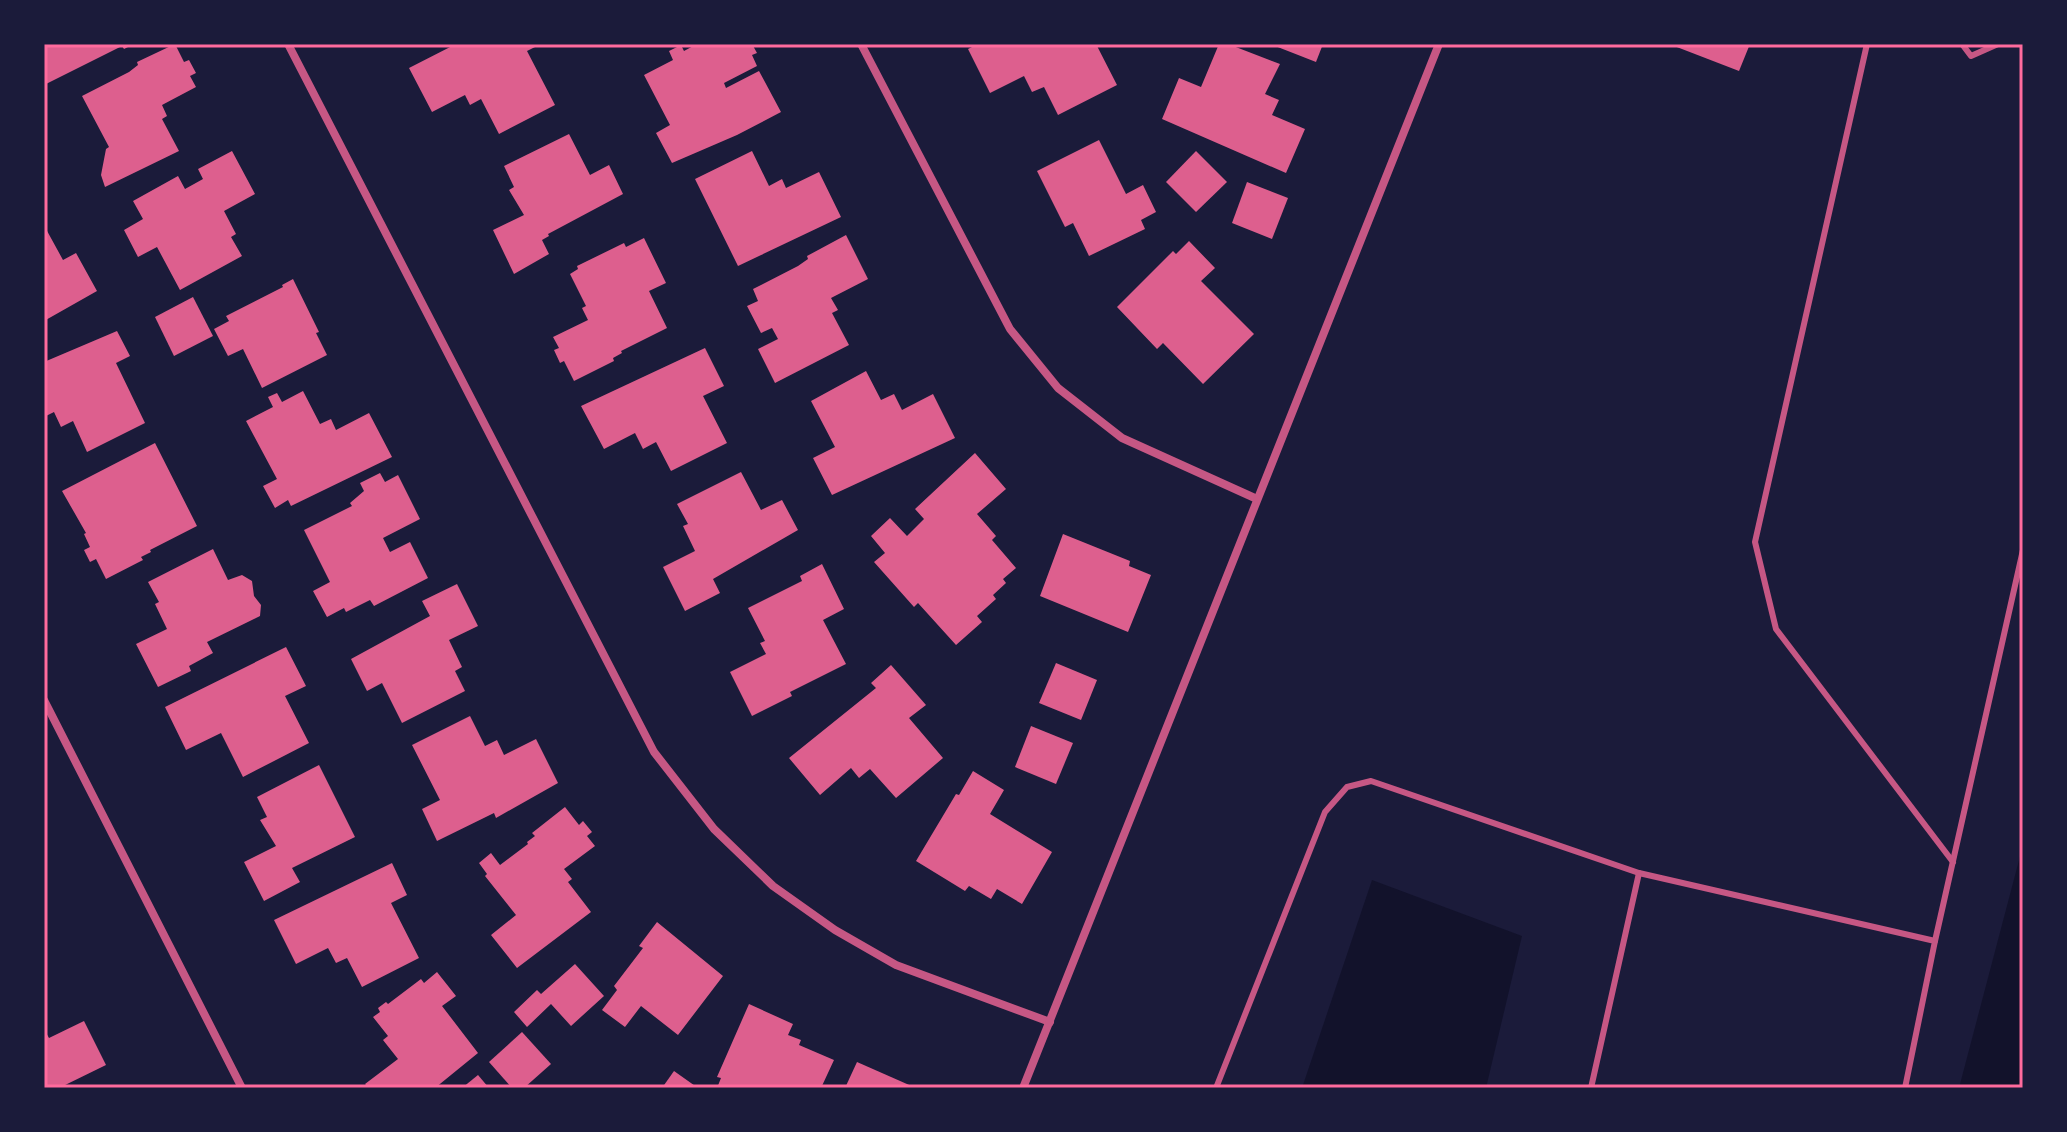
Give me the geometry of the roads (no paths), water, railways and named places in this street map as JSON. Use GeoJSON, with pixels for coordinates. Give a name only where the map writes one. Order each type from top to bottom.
{"type":"FeatureCollection","features":[{"type":"Feature","properties":{"kind":"street"},"geometry":{"type":"LineString","coordinates":[[288,44],[654,752],[714,829],[773,886],[835,930],[896,965],[1050,1022]]}},
{"type":"Feature","properties":{"kind":"street"},"geometry":{"type":"LineString","coordinates":[[861,44],[1010,329],[1058,388],[1122,438],[1257,499]]}},
{"type":"Feature","properties":{"kind":"street"},"geometry":{"type":"LineString","coordinates":[[1023,1088],[1439,44]]}},
{"type":"Feature","properties":{"kind":"street"},"geometry":{"type":"LineString","coordinates":[[44,700],[242,1088]]}},
{"type":"Feature","properties":{"kind":"lane"},"geometry":{"type":"LineString","coordinates":[[1867,44],[1755,542],[1776,629],[1953,862]]}},
{"type":"Feature","properties":{"kind":"lane"},"geometry":{"type":"LineString","coordinates":[[1962,44],[1971,56],[1998,44]]}},
{"type":"Feature","properties":{"kind":"lane"},"geometry":{"type":"LineString","coordinates":[[1905,1088],[2023,550]]}},
{"type":"Feature","properties":{"kind":"lane"},"geometry":{"type":"LineString","coordinates":[[1216,1088],[1325,812],[1347,787],[1371,781],[1639,873],[1935,941]]}},
{"type":"Feature","properties":{"kind":"lane"},"geometry":{"type":"LineString","coordinates":[[1591,1088],[1639,873]]}}]}
